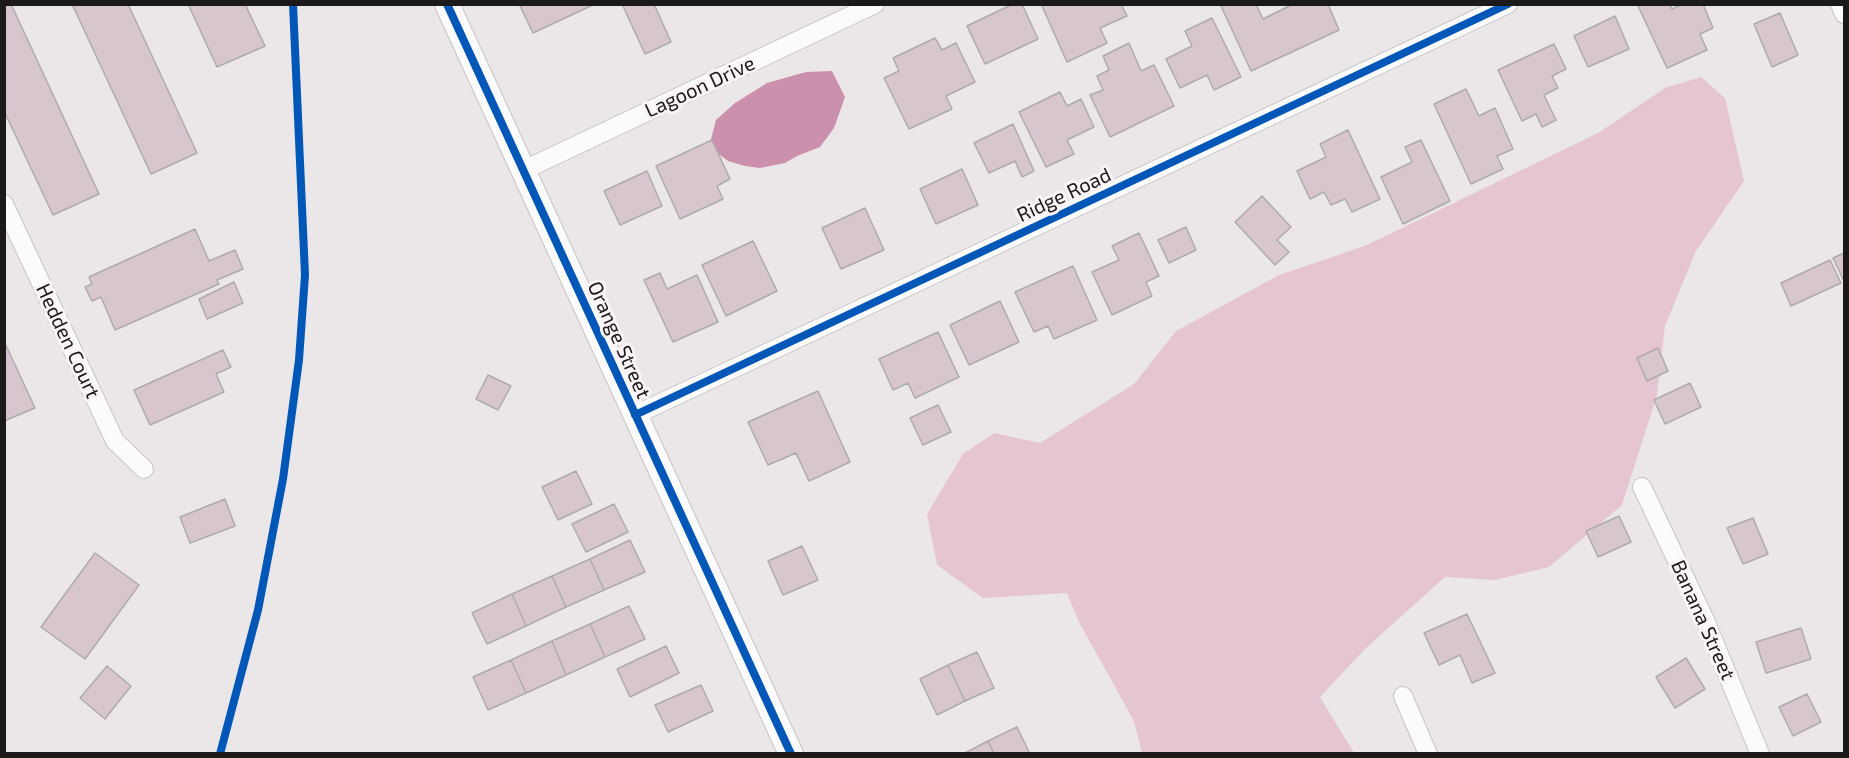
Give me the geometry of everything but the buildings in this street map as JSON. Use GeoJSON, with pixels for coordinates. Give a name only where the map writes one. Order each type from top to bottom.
{"type":"FeatureCollection","features":[{"type":"Feature","properties":{"kind":"street","name":"Orange Street"},"geometry":{"type":"LineString","coordinates":[[447,4],[791,753]]}},
{"type":"Feature","properties":{"kind":"street","name":"Lagoon Drive"},"geometry":{"type":"LineString","coordinates":[[524,170],[875,4]]}},
{"type":"Feature","properties":{"kind":"street","name":"Ridge Road"},"geometry":{"type":"LineString","coordinates":[[634,415],[1508,4]]}},
{"type":"Feature","properties":{"kind":"street"},"geometry":{"type":"LineString","coordinates":[[1840,4],[1845,14]]}},
{"type":"Feature","properties":{"kind":"street","name":"Hedden Court"},"geometry":{"type":"LineString","coordinates":[[4,204],[115,441],[144,470]]}},
{"type":"Feature","properties":{"kind":"street","name":"Banana Street"},"geometry":{"type":"LineString","coordinates":[[1642,487],[1706,620],[1760,753]]}},
{"type":"Feature","properties":{"kind":"street"},"geometry":{"type":"LineString","coordinates":[[1403,696],[1428,753]]}},
{"type":"Feature","properties":{"kind":"shaded area"},"geometry":{"type":"Polygon","coordinates":[[[832,71],[845,97],[834,128],[820,147],[785,163],[760,168],[728,161],[709,147],[716,120],[735,103],[767,83],[806,72],[832,71]]]}},
{"type":"Feature","properties":{"kind":"shaded area"},"geometry":{"type":"Polygon","coordinates":[[[1701,77],[1725,98],[1744,181],[1696,251],[1665,326],[1657,395],[1622,505],[1549,567],[1495,580],[1445,577],[1365,649],[1320,697],[1354,753],[1142,753],[1134,721],[1079,622],[1067,593],[983,598],[937,565],[927,514],[963,454],[994,433],[1040,443],[1134,384],[1176,331],[1279,275],[1367,245],[1598,133],[1665,88],[1701,77]]]}},
{"type":"Feature","properties":{"kind":"cycle path"},"geometry":{"type":"LineString","coordinates":[[220,754],[258,610],[283,479],[299,360],[305,275],[293,4]]}},
{"type":"Feature","properties":{"kind":"cycle path"},"geometry":{"type":"LineString","coordinates":[[447,4],[791,754]]}},
{"type":"Feature","properties":{"kind":"cycle path"},"geometry":{"type":"LineString","coordinates":[[635,415],[1508,4]]}}]}
